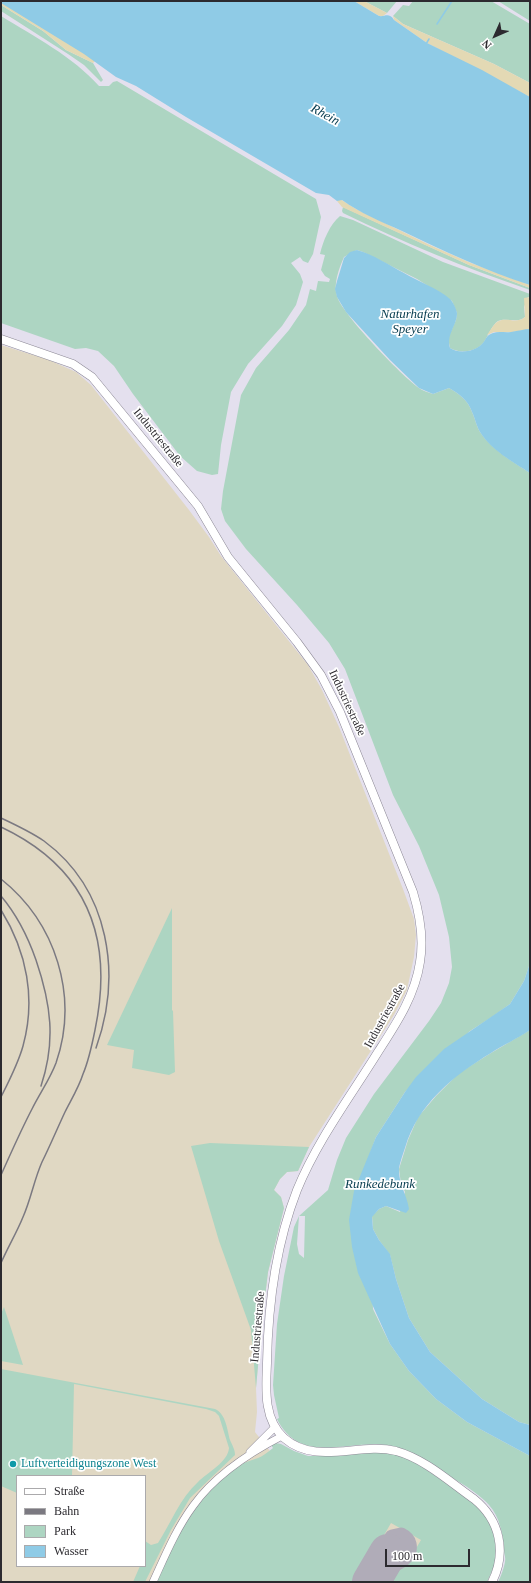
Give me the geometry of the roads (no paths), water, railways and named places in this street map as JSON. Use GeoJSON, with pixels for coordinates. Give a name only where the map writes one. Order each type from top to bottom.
{"type":"FeatureCollection","features":[{"type":"Feature","properties":{"kind":"street","name":"Industriestraße"},"geometry":{"type":"LineString","coordinates":[[1,338],[73,364],[92,377],[203,514],[228,557],[311,660],[321,675],[340,712],[413,892],[422,936],[422,952],[418,973],[410,997],[398,1021],[316,1150],[298,1190],[286,1226],[276,1272],[267,1336],[267,1404],[269,1415],[275,1427],[282,1436],[299,1448],[310,1451],[332,1452],[369,1449],[395,1451],[415,1459],[448,1480],[481,1504],[488,1512],[496,1526],[500,1547],[500,1558],[497,1571],[492,1582]]}},
{"type":"Feature","properties":{"kind":"street"},"geometry":{"type":"LineString","coordinates":[[153,1582],[179,1527],[193,1505],[213,1483],[244,1458],[275,1427]]}},
{"type":"Feature","properties":{"kind":"street"},"geometry":{"type":"LineString","coordinates":[[244,1458],[282,1436]]}},
{"type":"Feature","properties":{"kind":"water","name":"Rhein"},"geometry":{"type":"Polygon","coordinates":[[[1,1],[354,1],[379,16],[390,16],[427,43],[482,70],[530,97],[530,285],[481,267],[449,253],[371,217],[342,200],[337,201],[329,195],[316,193],[136,86],[116,77],[84,54],[1,3],[1,1]]]}},
{"type":"Feature","properties":{"kind":"water","name":"Naturhafen Speyer"},"geometry":{"type":"Polygon","coordinates":[[[357,250],[381,260],[434,288],[450,299],[457,313],[457,318],[449,338],[450,348],[454,350],[466,351],[475,349],[493,333],[530,329],[530,473],[503,455],[490,444],[479,429],[468,404],[463,398],[449,388],[433,394],[419,388],[390,360],[346,312],[337,297],[335,289],[344,258],[350,252],[357,250]]]}},
{"type":"Feature","properties":{"kind":"water","name":"Runkedebunk"},"geometry":{"type":"Polygon","coordinates":[[[530,963],[530,1030],[463,1071],[428,1105],[411,1132],[402,1155],[399,1168],[401,1184],[409,1209],[406,1213],[386,1206],[379,1209],[372,1217],[373,1229],[379,1240],[390,1254],[396,1279],[409,1318],[430,1352],[482,1399],[519,1422],[530,1425],[530,1456],[467,1422],[436,1399],[409,1371],[390,1344],[358,1273],[352,1247],[349,1220],[354,1191],[376,1137],[405,1092],[416,1077],[444,1049],[510,1004],[524,981],[530,963]]]}},
{"type":"Feature","properties":{"kind":"waterway"},"geometry":{"type":"LineString","coordinates":[[437,24],[452,1]]}},
{"type":"Feature","properties":{"kind":"waterway"},"geometry":{"type":"LineString","coordinates":[[426,44],[429,39]]}},
{"type":"Feature","properties":{"kind":"railway"},"geometry":{"type":"LineString","coordinates":[[1,818],[44,841],[66,861],[84,884],[96,909],[104,936],[108,963],[108,992],[104,1020],[96,1048]]}},
{"type":"Feature","properties":{"kind":"railway"},"geometry":{"type":"LineString","coordinates":[[1,827],[31,844],[55,863],[74,885],[88,910],[97,937],[101,966],[100,997],[95,1030],[87,1063],[79,1084],[42,1162],[26,1210],[1,1263]]}},
{"type":"Feature","properties":{"kind":"railway"},"geometry":{"type":"LineString","coordinates":[[1,879],[20,897],[36,917],[49,939],[58,962],[63,987],[65,1012],[62,1038],[56,1063],[24,1125],[1,1175]]}},
{"type":"Feature","properties":{"kind":"railway"},"geometry":{"type":"LineString","coordinates":[[1,896],[26,935],[36,960],[45,992],[50,1023],[50,1038],[49,1054],[41,1086]]}},
{"type":"Feature","properties":{"kind":"railway"},"geometry":{"type":"LineString","coordinates":[[1,910],[10,926],[23,959],[29,993],[29,1011],[23,1046],[1,1097]]}},
{"type":"Feature","properties":{"kind":"place","name":"Luftverteidigungszone West"},"geometry":{"type":"Point","coordinates":[13,1464]}}]}
